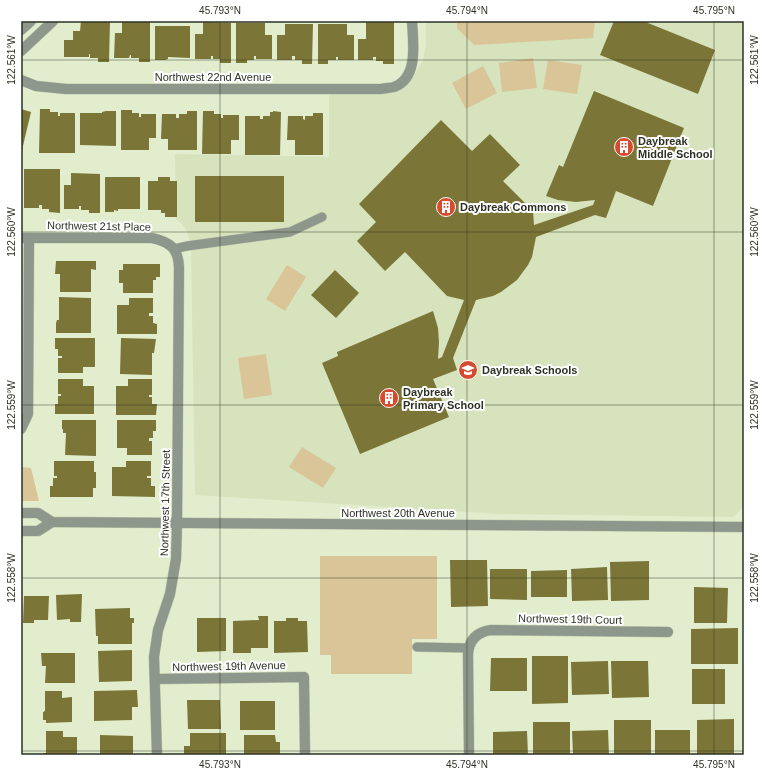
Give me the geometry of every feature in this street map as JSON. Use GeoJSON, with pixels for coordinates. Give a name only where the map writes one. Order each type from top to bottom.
{"type":"FeatureCollection","features":[{"type":"Feature","properties":{"kind":"street"},"geometry":{"type":"LineString","coordinates":[[21,30],[31,21]]}},
{"type":"Feature","properties":{"kind":"street"},"geometry":{"type":"LineString","coordinates":[[21,51],[53,21]]}},
{"type":"Feature","properties":{"kind":"street","name":"Northwest 22nd Avenue"},"geometry":{"type":"LineString","coordinates":[[21,80],[36,86],[66,89],[381,89],[394,87],[404,80],[409,74],[413,60],[412,21]]}},
{"type":"Feature","properties":{"kind":"street"},"geometry":{"type":"LineString","coordinates":[[21,429],[28,414],[25,238]]}},
{"type":"Feature","properties":{"kind":"street","name":"Northwest 21st Place"},"geometry":{"type":"LineString","coordinates":[[25,238],[152,238],[167,243],[174,249]]}},
{"type":"Feature","properties":{"kind":"street","name":"Northwest 17th Street"},"geometry":{"type":"LineString","coordinates":[[157,755],[154,657],[158,630],[170,594],[176,559],[179,267],[177,254],[174,249]]}},
{"type":"Feature","properties":{"kind":"street","name":"Northwest 20th Avenue"},"geometry":{"type":"LineString","coordinates":[[21,513],[38,513],[52,522],[744,527]]}},
{"type":"Feature","properties":{"kind":"street","name":"Northwest 20th Avenue"},"geometry":{"type":"LineString","coordinates":[[21,531],[38,531],[52,522]]}},
{"type":"Feature","properties":{"kind":"street","name":"Northwest 19th Court"},"geometry":{"type":"LineString","coordinates":[[468,648],[475,637],[485,631],[491,630],[668,632]]}},
{"type":"Feature","properties":{"kind":"street"},"geometry":{"type":"LineString","coordinates":[[468,648],[469,755]]}},
{"type":"Feature","properties":{"kind":"street","name":"Northwest 19th Avenue"},"geometry":{"type":"LineString","coordinates":[[155,678],[304,677],[305,755]]}},
{"type":"Feature","properties":{"kind":"lane"},"geometry":{"type":"LineString","coordinates":[[174,249],[290,232],[322,217]]}},
{"type":"Feature","properties":{"kind":"lane"},"geometry":{"type":"LineString","coordinates":[[417,647],[468,648]]}},
{"type":"Feature","properties":{"kind":"shaded area","name":"Daybreak Schools"},"geometry":{"type":"Polygon","coordinates":[[[426,21],[743,21],[744,505],[734,517],[501,514],[195,495],[191,246],[187,231],[176,219],[175,154],[329,157],[329,89],[398,86],[412,79],[423,60],[426,45],[426,21]]]}},
{"type":"Feature","properties":{"kind":"shaded area"},"geometry":{"type":"Polygon","coordinates":[[[457,21],[595,21],[593,38],[474,45],[457,28],[457,21]]]}},
{"type":"Feature","properties":{"kind":"shaded area"},"geometry":{"type":"Polygon","coordinates":[[[533,58],[537,88],[502,92],[499,63],[533,58]]]}},
{"type":"Feature","properties":{"kind":"shaded area"},"geometry":{"type":"Polygon","coordinates":[[[548,60],[582,65],[577,94],[543,89],[548,60]]]}},
{"type":"Feature","properties":{"kind":"shaded area"},"geometry":{"type":"Polygon","coordinates":[[[483,66],[497,93],[466,109],[452,83],[483,66]]]}},
{"type":"Feature","properties":{"kind":"shaded area"},"geometry":{"type":"Polygon","coordinates":[[[287,265],[306,277],[285,311],[266,299],[287,265]]]}},
{"type":"Feature","properties":{"kind":"shaded area"},"geometry":{"type":"Polygon","coordinates":[[[266,354],[272,395],[244,399],[238,358],[266,354]]]}},
{"type":"Feature","properties":{"kind":"shaded area"},"geometry":{"type":"Polygon","coordinates":[[[302,447],[336,468],[323,488],[289,467],[302,447]]]}},
{"type":"Feature","properties":{"kind":"shaded area"},"geometry":{"type":"Polygon","coordinates":[[[21,467],[31,468],[39,501],[21,501],[21,467]]]}},
{"type":"Feature","properties":{"kind":"shaded area"},"geometry":{"type":"Polygon","coordinates":[[[320,556],[437,556],[437,639],[412,639],[412,674],[331,674],[331,655],[320,655],[320,556]]]}},
{"type":"Feature","properties":{"kind":"building"},"geometry":{"type":"Polygon","coordinates":[[[81,21],[110,21],[109,62],[98,62],[98,58],[90,58],[90,54],[89,57],[64,57],[64,40],[73,40],[73,31],[80,31],[81,21]]]}},
{"type":"Feature","properties":{"kind":"building"},"geometry":{"type":"Polygon","coordinates":[[[122,21],[150,22],[150,62],[139,62],[139,58],[131,58],[131,55],[129,58],[114,58],[115,33],[122,33],[122,21]]]}},
{"type":"Feature","properties":{"kind":"building"},"geometry":{"type":"Polygon","coordinates":[[[366,21],[394,21],[394,64],[383,64],[383,61],[376,61],[376,57],[373,57],[373,60],[358,60],[358,39],[366,39],[366,21]]]}},
{"type":"Feature","properties":{"kind":"building"},"geometry":{"type":"Polygon","coordinates":[[[614,21],[643,21],[715,50],[698,94],[600,55],[614,21]]]}},
{"type":"Feature","properties":{"kind":"building"},"geometry":{"type":"Polygon","coordinates":[[[203,22],[231,23],[231,63],[220,63],[220,59],[213,59],[213,56],[211,56],[211,59],[195,59],[195,34],[203,34],[203,22]]]}},
{"type":"Feature","properties":{"kind":"building"},"geometry":{"type":"Polygon","coordinates":[[[236,23],[265,23],[265,35],[272,35],[272,59],[256,59],[256,56],[254,56],[254,60],[247,60],[247,63],[236,63],[236,23]]]}},
{"type":"Feature","properties":{"kind":"building"},"geometry":{"type":"Polygon","coordinates":[[[285,24],[313,24],[312,64],[302,64],[302,60],[295,60],[295,56],[292,56],[292,60],[277,60],[277,35],[285,35],[285,24]]]}},
{"type":"Feature","properties":{"kind":"building"},"geometry":{"type":"Polygon","coordinates":[[[318,24],[347,24],[347,35],[354,35],[354,60],[338,60],[338,57],[336,57],[336,60],[328,60],[328,64],[318,64],[318,24]]]}},
{"type":"Feature","properties":{"kind":"building"},"geometry":{"type":"Polygon","coordinates":[[[155,26],[190,26],[190,58],[168,57],[168,59],[165,60],[155,60],[155,26]]]}},
{"type":"Feature","properties":{"kind":"building"},"geometry":{"type":"Polygon","coordinates":[[[594,91],[684,128],[653,206],[616,191],[606,218],[595,215],[536,237],[532,257],[517,280],[493,296],[476,300],[453,358],[457,370],[433,379],[449,417],[360,454],[322,363],[338,356],[337,352],[433,311],[438,328],[438,359],[442,357],[464,300],[447,296],[405,252],[385,271],[357,241],[376,222],[359,204],[441,120],[472,151],[490,134],[520,165],[503,181],[533,211],[534,225],[593,205],[595,200],[576,202],[558,200],[546,196],[559,165],[563,167],[594,91]]]}},
{"type":"Feature","properties":{"kind":"building"},"geometry":{"type":"Polygon","coordinates":[[[21,109],[31,112],[22,150],[21,150],[21,109]]]}},
{"type":"Feature","properties":{"kind":"building"},"geometry":{"type":"Polygon","coordinates":[[[40,109],[50,109],[50,112],[58,112],[58,116],[60,116],[60,113],[75,113],[75,153],[39,153],[40,109]]]}},
{"type":"Feature","properties":{"kind":"building"},"geometry":{"type":"Polygon","coordinates":[[[121,110],[132,110],[132,113],[139,113],[139,117],[141,117],[141,114],[156,114],[156,138],[149,138],[149,150],[121,150],[121,110]]]}},
{"type":"Feature","properties":{"kind":"building"},"geometry":{"type":"Polygon","coordinates":[[[106,111],[116,111],[116,146],[80,145],[80,113],[102,113],[106,111]]]}},
{"type":"Feature","properties":{"kind":"building"},"geometry":{"type":"Polygon","coordinates":[[[187,111],[197,111],[197,150],[168,150],[168,139],[161,139],[162,114],[176,114],[176,118],[179,118],[179,114],[187,114],[187,111]]]}},
{"type":"Feature","properties":{"kind":"building"},"geometry":{"type":"Polygon","coordinates":[[[203,111],[214,111],[214,114],[221,114],[221,118],[223,118],[223,115],[239,115],[239,140],[231,140],[231,154],[202,154],[203,111]]]}},
{"type":"Feature","properties":{"kind":"building"},"geometry":{"type":"Polygon","coordinates":[[[270,112],[281,112],[280,155],[245,155],[245,116],[260,116],[260,119],[263,119],[263,116],[270,116],[270,112]]]}},
{"type":"Feature","properties":{"kind":"building"},"geometry":{"type":"Polygon","coordinates":[[[313,113],[323,113],[323,155],[295,155],[295,140],[287,140],[288,116],[303,116],[303,119],[305,120],[305,116],[313,116],[313,113]]]}},
{"type":"Feature","properties":{"kind":"building"},"geometry":{"type":"Polygon","coordinates":[[[24,169],[60,169],[60,213],[49,212],[49,209],[42,209],[42,205],[39,205],[39,208],[24,208],[24,169]]]}},
{"type":"Feature","properties":{"kind":"building"},"geometry":{"type":"Polygon","coordinates":[[[71,173],[100,174],[100,213],[89,213],[89,210],[81,210],[81,206],[79,206],[79,209],[64,209],[64,185],[71,185],[71,173]]]}},
{"type":"Feature","properties":{"kind":"building"},"geometry":{"type":"Polygon","coordinates":[[[195,176],[284,176],[284,222],[195,222],[195,176]]]}},
{"type":"Feature","properties":{"kind":"building"},"geometry":{"type":"Polygon","coordinates":[[[105,177],[140,177],[140,209],[118,209],[118,211],[114,210],[114,212],[105,212],[105,177]]]}},
{"type":"Feature","properties":{"kind":"building"},"geometry":{"type":"Polygon","coordinates":[[[158,177],[170,177],[170,181],[177,181],[177,217],[165,217],[165,213],[161,213],[161,210],[148,210],[148,181],[158,181],[158,177]]]}},
{"type":"Feature","properties":{"kind":"building"},"geometry":{"type":"Polygon","coordinates":[[[56,261],[96,261],[96,270],[91,269],[91,292],[60,292],[60,274],[55,274],[56,261]]]}},
{"type":"Feature","properties":{"kind":"building"},"geometry":{"type":"Polygon","coordinates":[[[123,264],[160,264],[160,277],[156,277],[156,280],[153,280],[153,293],[123,293],[123,283],[119,283],[119,270],[123,270],[123,264]]]}},
{"type":"Feature","properties":{"kind":"building"},"geometry":{"type":"Polygon","coordinates":[[[335,270],[359,293],[336,318],[311,295],[335,270]]]}},
{"type":"Feature","properties":{"kind":"building"},"geometry":{"type":"Polygon","coordinates":[[[59,297],[91,298],[91,333],[56,333],[56,323],[57,320],[59,320],[59,297]]]}},
{"type":"Feature","properties":{"kind":"building"},"geometry":{"type":"Polygon","coordinates":[[[129,298],[153,298],[153,313],[149,313],[149,316],[153,316],[153,323],[157,324],[157,334],[117,334],[117,305],[129,305],[129,298]]]}},
{"type":"Feature","properties":{"kind":"building"},"geometry":{"type":"Polygon","coordinates":[[[55,338],[95,338],[95,367],[83,367],[83,373],[58,373],[58,358],[62,358],[62,356],[58,356],[58,349],[55,349],[55,338]]]}},
{"type":"Feature","properties":{"kind":"building"},"geometry":{"type":"Polygon","coordinates":[[[121,338],[156,339],[154,353],[152,353],[152,375],[120,374],[121,338]]]}},
{"type":"Feature","properties":{"kind":"building"},"geometry":{"type":"Polygon","coordinates":[[[58,379],[83,379],[83,386],[94,386],[94,414],[55,414],[55,404],[58,404],[58,396],[61,396],[61,394],[58,394],[58,379]]]}},
{"type":"Feature","properties":{"kind":"building"},"geometry":{"type":"Polygon","coordinates":[[[128,379],[152,379],[152,395],[149,395],[149,397],[152,397],[152,404],[157,404],[156,415],[116,415],[116,386],[128,386],[128,379]]]}},
{"type":"Feature","properties":{"kind":"building"},"geometry":{"type":"Polygon","coordinates":[[[62,420],[96,420],[96,456],[65,455],[66,433],[63,433],[62,420]]]}},
{"type":"Feature","properties":{"kind":"building"},"geometry":{"type":"Polygon","coordinates":[[[117,420],[156,420],[156,431],[153,431],[153,438],[149,438],[149,441],[152,441],[152,455],[127,455],[127,448],[117,448],[117,420]]]}},
{"type":"Feature","properties":{"kind":"building"},"geometry":{"type":"Polygon","coordinates":[[[54,461],[94,461],[96,488],[93,488],[93,497],[50,497],[50,486],[53,486],[53,478],[57,478],[57,476],[54,476],[54,461]]]}},
{"type":"Feature","properties":{"kind":"building"},"geometry":{"type":"Polygon","coordinates":[[[126,461],[151,461],[151,476],[147,476],[147,478],[151,478],[151,486],[155,486],[155,497],[112,496],[112,467],[126,467],[126,461]]]}},
{"type":"Feature","properties":{"kind":"building"},"geometry":{"type":"Polygon","coordinates":[[[450,560],[487,560],[488,606],[451,607],[450,560]]]}},
{"type":"Feature","properties":{"kind":"building"},"geometry":{"type":"Polygon","coordinates":[[[649,561],[649,600],[611,601],[610,562],[649,561]]]}},
{"type":"Feature","properties":{"kind":"building"},"geometry":{"type":"Polygon","coordinates":[[[607,567],[608,600],[572,601],[571,569],[607,567]]]}},
{"type":"Feature","properties":{"kind":"building"},"geometry":{"type":"Polygon","coordinates":[[[490,569],[527,569],[527,600],[490,599],[490,569]]]}},
{"type":"Feature","properties":{"kind":"building"},"geometry":{"type":"Polygon","coordinates":[[[567,570],[567,597],[531,597],[531,571],[567,570]]]}},
{"type":"Feature","properties":{"kind":"building"},"geometry":{"type":"Polygon","coordinates":[[[694,587],[728,588],[727,623],[694,623],[694,587]]]}},
{"type":"Feature","properties":{"kind":"building"},"geometry":{"type":"Polygon","coordinates":[[[82,594],[81,622],[70,622],[70,619],[57,620],[56,595],[82,594]]]}},
{"type":"Feature","properties":{"kind":"building"},"geometry":{"type":"Polygon","coordinates":[[[24,596],[49,596],[48,620],[34,620],[34,623],[23,623],[24,596]]]}},
{"type":"Feature","properties":{"kind":"building"},"geometry":{"type":"Polygon","coordinates":[[[130,608],[130,618],[134,618],[134,623],[132,623],[132,644],[98,644],[98,636],[96,636],[95,609],[130,608]]]}},
{"type":"Feature","properties":{"kind":"building"},"geometry":{"type":"Polygon","coordinates":[[[258,616],[268,616],[268,648],[251,648],[251,653],[233,653],[233,621],[259,620],[258,616]]]}},
{"type":"Feature","properties":{"kind":"building"},"geometry":{"type":"Polygon","coordinates":[[[197,618],[226,618],[226,651],[197,652],[197,618]]]}},
{"type":"Feature","properties":{"kind":"building"},"geometry":{"type":"Polygon","coordinates":[[[286,618],[298,618],[298,621],[307,621],[308,652],[274,653],[274,621],[286,621],[286,618]]]}},
{"type":"Feature","properties":{"kind":"building"},"geometry":{"type":"Polygon","coordinates":[[[738,628],[738,664],[691,664],[691,629],[738,628]]]}},
{"type":"Feature","properties":{"kind":"building"},"geometry":{"type":"Polygon","coordinates":[[[132,650],[132,681],[99,682],[98,651],[132,650]]]}},
{"type":"Feature","properties":{"kind":"building"},"geometry":{"type":"Polygon","coordinates":[[[41,653],[75,653],[75,683],[45,683],[46,666],[42,666],[41,653]]]}},
{"type":"Feature","properties":{"kind":"building"},"geometry":{"type":"Polygon","coordinates":[[[532,656],[568,656],[568,703],[532,704],[532,656]]]}},
{"type":"Feature","properties":{"kind":"building"},"geometry":{"type":"Polygon","coordinates":[[[491,658],[527,658],[527,691],[490,691],[491,658]]]}},
{"type":"Feature","properties":{"kind":"building"},"geometry":{"type":"Polygon","coordinates":[[[608,661],[609,694],[572,695],[571,662],[608,661]]]}},
{"type":"Feature","properties":{"kind":"building"},"geometry":{"type":"Polygon","coordinates":[[[611,661],[648,661],[649,697],[612,698],[611,661]]]}},
{"type":"Feature","properties":{"kind":"building"},"geometry":{"type":"Polygon","coordinates":[[[692,669],[725,669],[725,704],[692,704],[692,669]]]}},
{"type":"Feature","properties":{"kind":"building"},"geometry":{"type":"Polygon","coordinates":[[[137,690],[138,707],[132,707],[132,720],[94,721],[94,691],[137,690]]]}},
{"type":"Feature","properties":{"kind":"building"},"geometry":{"type":"Polygon","coordinates":[[[45,691],[62,691],[62,698],[72,697],[72,722],[46,723],[46,720],[43,720],[43,712],[45,711],[45,691]]]}},
{"type":"Feature","properties":{"kind":"building"},"geometry":{"type":"Polygon","coordinates":[[[187,700],[220,700],[221,729],[188,729],[187,700]]]}},
{"type":"Feature","properties":{"kind":"building"},"geometry":{"type":"Polygon","coordinates":[[[240,701],[275,701],[275,730],[240,730],[240,701]]]}},
{"type":"Feature","properties":{"kind":"building"},"geometry":{"type":"Polygon","coordinates":[[[734,719],[734,755],[697,755],[697,720],[734,719]]]}},
{"type":"Feature","properties":{"kind":"building"},"geometry":{"type":"Polygon","coordinates":[[[614,720],[651,720],[651,755],[614,755],[614,720]]]}},
{"type":"Feature","properties":{"kind":"building"},"geometry":{"type":"Polygon","coordinates":[[[533,722],[570,722],[570,755],[533,755],[533,722]]]}},
{"type":"Feature","properties":{"kind":"building"},"geometry":{"type":"Polygon","coordinates":[[[608,730],[609,755],[573,755],[572,731],[608,730]]]}},
{"type":"Feature","properties":{"kind":"building"},"geometry":{"type":"Polygon","coordinates":[[[655,730],[690,730],[690,755],[655,755],[655,730]]]}},
{"type":"Feature","properties":{"kind":"building"},"geometry":{"type":"Polygon","coordinates":[[[46,731],[63,731],[63,737],[77,737],[77,755],[43,755],[43,753],[46,753],[46,731]]]}},
{"type":"Feature","properties":{"kind":"building"},"geometry":{"type":"Polygon","coordinates":[[[527,731],[528,755],[493,755],[493,732],[527,731]]]}},
{"type":"Feature","properties":{"kind":"building"},"geometry":{"type":"Polygon","coordinates":[[[190,733],[226,733],[226,755],[184,755],[184,746],[190,746],[190,733]]]}},
{"type":"Feature","properties":{"kind":"building"},"geometry":{"type":"Polygon","coordinates":[[[100,735],[133,736],[133,755],[100,755],[100,735]]]}},
{"type":"Feature","properties":{"kind":"building"},"geometry":{"type":"Polygon","coordinates":[[[244,735],[275,735],[276,742],[280,742],[280,755],[244,755],[244,735]]]}},
{"type":"Feature","properties":{"kind":"place","name":"Daybreak Middle School"},"geometry":{"type":"Point","coordinates":[624,147]}},
{"type":"Feature","properties":{"kind":"place","name":"Daybreak Commons"},"geometry":{"type":"Point","coordinates":[446,207]}},
{"type":"Feature","properties":{"kind":"place","name":"Daybreak Schools"},"geometry":{"type":"Point","coordinates":[468,370]}},
{"type":"Feature","properties":{"kind":"place","name":"Daybreak Primary School"},"geometry":{"type":"Point","coordinates":[389,398]}}]}
